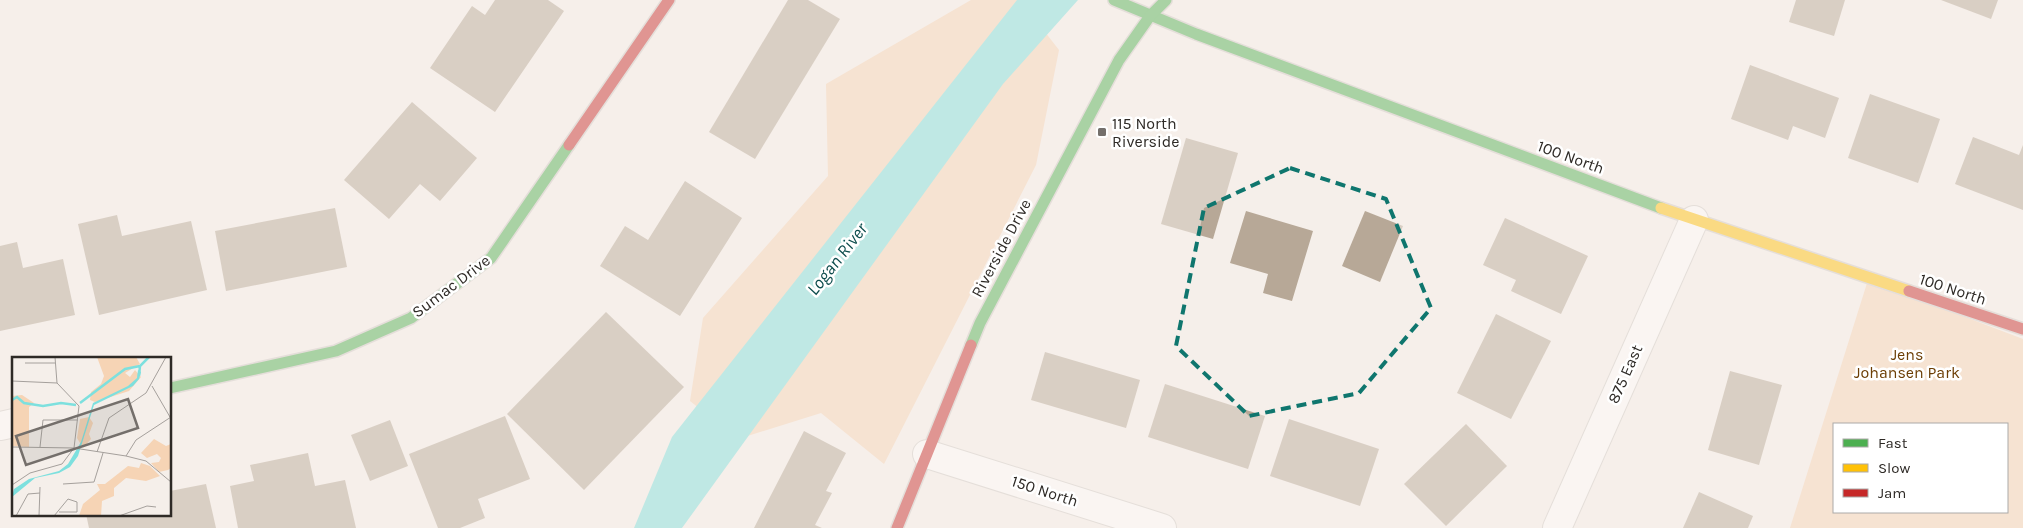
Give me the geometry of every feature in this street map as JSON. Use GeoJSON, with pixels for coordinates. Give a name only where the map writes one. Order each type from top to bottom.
{"type":"FeatureCollection","features":[{"type":"Feature","properties":{"kind":"street","name":"Sumac Drive"},"geometry":{"type":"LineString","coordinates":[[171,388],[336,351],[411,318],[491,258],[669,0]]}},
{"type":"Feature","properties":{"kind":"street","name":"100 North"},"geometry":{"type":"LineString","coordinates":[[1114,0],[1150,16],[1694,220],[2023,329]]}},
{"type":"Feature","properties":{"kind":"street","name":"Riverside Drive"},"geometry":{"type":"LineString","coordinates":[[897,528],[980,323],[1119,60],[1150,16],[1166,0]]}},
{"type":"Feature","properties":{"kind":"street","name":"875 East"},"geometry":{"type":"LineString","coordinates":[[1556,528],[1694,220]]}},
{"type":"Feature","properties":{"kind":"street","name":"150 North"},"geometry":{"type":"LineString","coordinates":[[927,454],[1162,528]]}},
{"type":"Feature","properties":{"kind":"highlighted area"},"geometry":{"type":"Polygon","coordinates":[[[1290,168],[1386,199],[1431,308],[1359,393],[1249,416],[1176,346],[1204,208],[1290,168]]]}},
{"type":"Feature","properties":{"kind":"green space"},"geometry":{"type":"Polygon","coordinates":[[[971,0],[1020,0],[1059,50],[1036,165],[884,464],[821,413],[738,439],[690,401],[703,318],[828,176],[826,84],[971,0]]]}},
{"type":"Feature","properties":{"kind":"green space","name":"Jens Johansen Park"},"geometry":{"type":"Polygon","coordinates":[[[1868,280],[2023,339],[2023,528],[1790,528],[1868,280]]]}},
{"type":"Feature","properties":{"kind":"water","name":"Logan River"},"geometry":{"type":"Polygon","coordinates":[[[1017,0],[1078,0],[1003,84],[682,528],[634,528],[672,437],[1017,0]]]}},
{"type":"Feature","properties":{"kind":"building"},"geometry":{"type":"Polygon","coordinates":[[[495,0],[548,0],[564,11],[495,112],[430,68],[472,6],[485,15],[495,0]]]}},
{"type":"Feature","properties":{"kind":"building"},"geometry":{"type":"Polygon","coordinates":[[[788,0],[808,0],[840,19],[755,159],[709,132],[788,0]]]}},
{"type":"Feature","properties":{"kind":"building"},"geometry":{"type":"Polygon","coordinates":[[[1796,0],[1845,0],[1834,36],[1789,22],[1796,0]]]}},
{"type":"Feature","properties":{"kind":"building"},"geometry":{"type":"Polygon","coordinates":[[[1941,0],[1998,0],[1991,19],[1941,0]]]}},
{"type":"Feature","properties":{"kind":"building"},"geometry":{"type":"Polygon","coordinates":[[[1750,65],[1839,98],[1825,138],[1793,126],[1788,140],[1731,119],[1750,65]]]}},
{"type":"Feature","properties":{"kind":"building"},"geometry":{"type":"Polygon","coordinates":[[[1870,94],[1940,119],[1918,183],[1848,158],[1870,94]]]}},
{"type":"Feature","properties":{"kind":"building"},"geometry":{"type":"Polygon","coordinates":[[[412,102],[477,158],[440,201],[420,184],[389,219],[344,180],[412,102]]]}},
{"type":"Feature","properties":{"kind":"building"},"geometry":{"type":"Polygon","coordinates":[[[1973,137],[2019,155],[2023,145],[2023,210],[1955,184],[1973,137]]]}},
{"type":"Feature","properties":{"kind":"building"},"geometry":{"type":"Polygon","coordinates":[[[1186,138],[1238,153],[1213,239],[1161,224],[1186,138]]]}},
{"type":"Feature","properties":{"kind":"building"},"geometry":{"type":"Polygon","coordinates":[[[685,181],[742,218],[680,316],[600,266],[625,226],[648,240],[685,181]]]}},
{"type":"Feature","properties":{"kind":"building"},"geometry":{"type":"Polygon","coordinates":[[[335,208],[347,267],[226,291],[215,231],[335,208]]]}},
{"type":"Feature","properties":{"kind":"building"},"geometry":{"type":"Polygon","coordinates":[[[1246,211],[1313,231],[1292,301],[1263,293],[1268,274],[1230,263],[1246,211]]]}},
{"type":"Feature","properties":{"kind":"building"},"geometry":{"type":"Polygon","coordinates":[[[1365,211],[1403,226],[1380,282],[1342,266],[1365,211]]]}},
{"type":"Feature","properties":{"kind":"building"},"geometry":{"type":"Polygon","coordinates":[[[117,215],[122,236],[191,221],[207,290],[99,315],[78,224],[117,215]]]}},
{"type":"Feature","properties":{"kind":"building"},"geometry":{"type":"Polygon","coordinates":[[[1505,218],[1588,256],[1561,314],[1511,291],[1516,280],[1483,265],[1505,218]]]}},
{"type":"Feature","properties":{"kind":"building"},"geometry":{"type":"Polygon","coordinates":[[[17,242],[23,268],[63,259],[75,315],[0,331],[0,246],[17,242]]]}},
{"type":"Feature","properties":{"kind":"building"},"geometry":{"type":"Polygon","coordinates":[[[606,312],[684,387],[584,490],[507,414],[606,312]]]}},
{"type":"Feature","properties":{"kind":"building"},"geometry":{"type":"Polygon","coordinates":[[[1496,314],[1551,341],[1511,419],[1457,393],[1496,314]]]}},
{"type":"Feature","properties":{"kind":"building"},"geometry":{"type":"Polygon","coordinates":[[[1045,352],[1140,380],[1126,428],[1031,400],[1045,352]]]}},
{"type":"Feature","properties":{"kind":"building"},"geometry":{"type":"Polygon","coordinates":[[[1730,371],[1782,385],[1759,465],[1708,450],[1730,371]]]}},
{"type":"Feature","properties":{"kind":"building"},"geometry":{"type":"Polygon","coordinates":[[[1165,384],[1265,416],[1248,469],[1148,437],[1165,384]]]}},
{"type":"Feature","properties":{"kind":"building"},"geometry":{"type":"Polygon","coordinates":[[[505,416],[530,479],[478,499],[485,518],[460,528],[438,528],[409,454],[505,416]]]}},
{"type":"Feature","properties":{"kind":"building"},"geometry":{"type":"Polygon","coordinates":[[[1289,419],[1379,449],[1360,506],[1270,476],[1289,419]]]}},
{"type":"Feature","properties":{"kind":"building"},"geometry":{"type":"Polygon","coordinates":[[[390,420],[408,466],[370,481],[351,435],[390,420]]]}},
{"type":"Feature","properties":{"kind":"building"},"geometry":{"type":"Polygon","coordinates":[[[1466,424],[1507,466],[1446,526],[1404,484],[1466,424]]]}},
{"type":"Feature","properties":{"kind":"building"},"geometry":{"type":"Polygon","coordinates":[[[804,431],[846,453],[826,491],[832,493],[815,525],[822,528],[754,528],[804,431]]]}},
{"type":"Feature","properties":{"kind":"building"},"geometry":{"type":"Polygon","coordinates":[[[308,453],[315,486],[345,480],[356,528],[238,528],[230,486],[254,481],[250,465],[308,453]]]}},
{"type":"Feature","properties":{"kind":"building"},"geometry":{"type":"Polygon","coordinates":[[[206,484],[216,528],[89,528],[86,516],[171,516],[171,491],[206,484]]]}},
{"type":"Feature","properties":{"kind":"building"},"geometry":{"type":"Polygon","coordinates":[[[1699,492],[1753,516],[1748,528],[1683,528],[1699,492]]]}},
{"type":"Feature","properties":{"kind":"traffic: fast"},"geometry":{"type":"LineString","coordinates":[[1114,0],[1196,34],[1661,208]]}},
{"type":"Feature","properties":{"kind":"traffic: fast"},"geometry":{"type":"LineString","coordinates":[[971,345],[980,323],[1119,60],[1150,16],[1166,0]]}},
{"type":"Feature","properties":{"kind":"traffic: fast"},"geometry":{"type":"LineString","coordinates":[[171,388],[336,351],[411,318],[491,258],[569,145]]}},
{"type":"Feature","properties":{"kind":"traffic: slow"},"geometry":{"type":"LineString","coordinates":[[1661,208],[1909,291]]}},
{"type":"Feature","properties":{"kind":"traffic: jam"},"geometry":{"type":"LineString","coordinates":[[569,145],[669,0]]}},
{"type":"Feature","properties":{"kind":"traffic: jam"},"geometry":{"type":"LineString","coordinates":[[1909,291],[2023,329]]}},
{"type":"Feature","properties":{"kind":"traffic: jam"},"geometry":{"type":"LineString","coordinates":[[897,528],[971,345]]}},
{"type":"Feature","properties":{"kind":"place","name":"115 North Riverside"},"geometry":{"type":"Point","coordinates":[1102,132]}}]}
